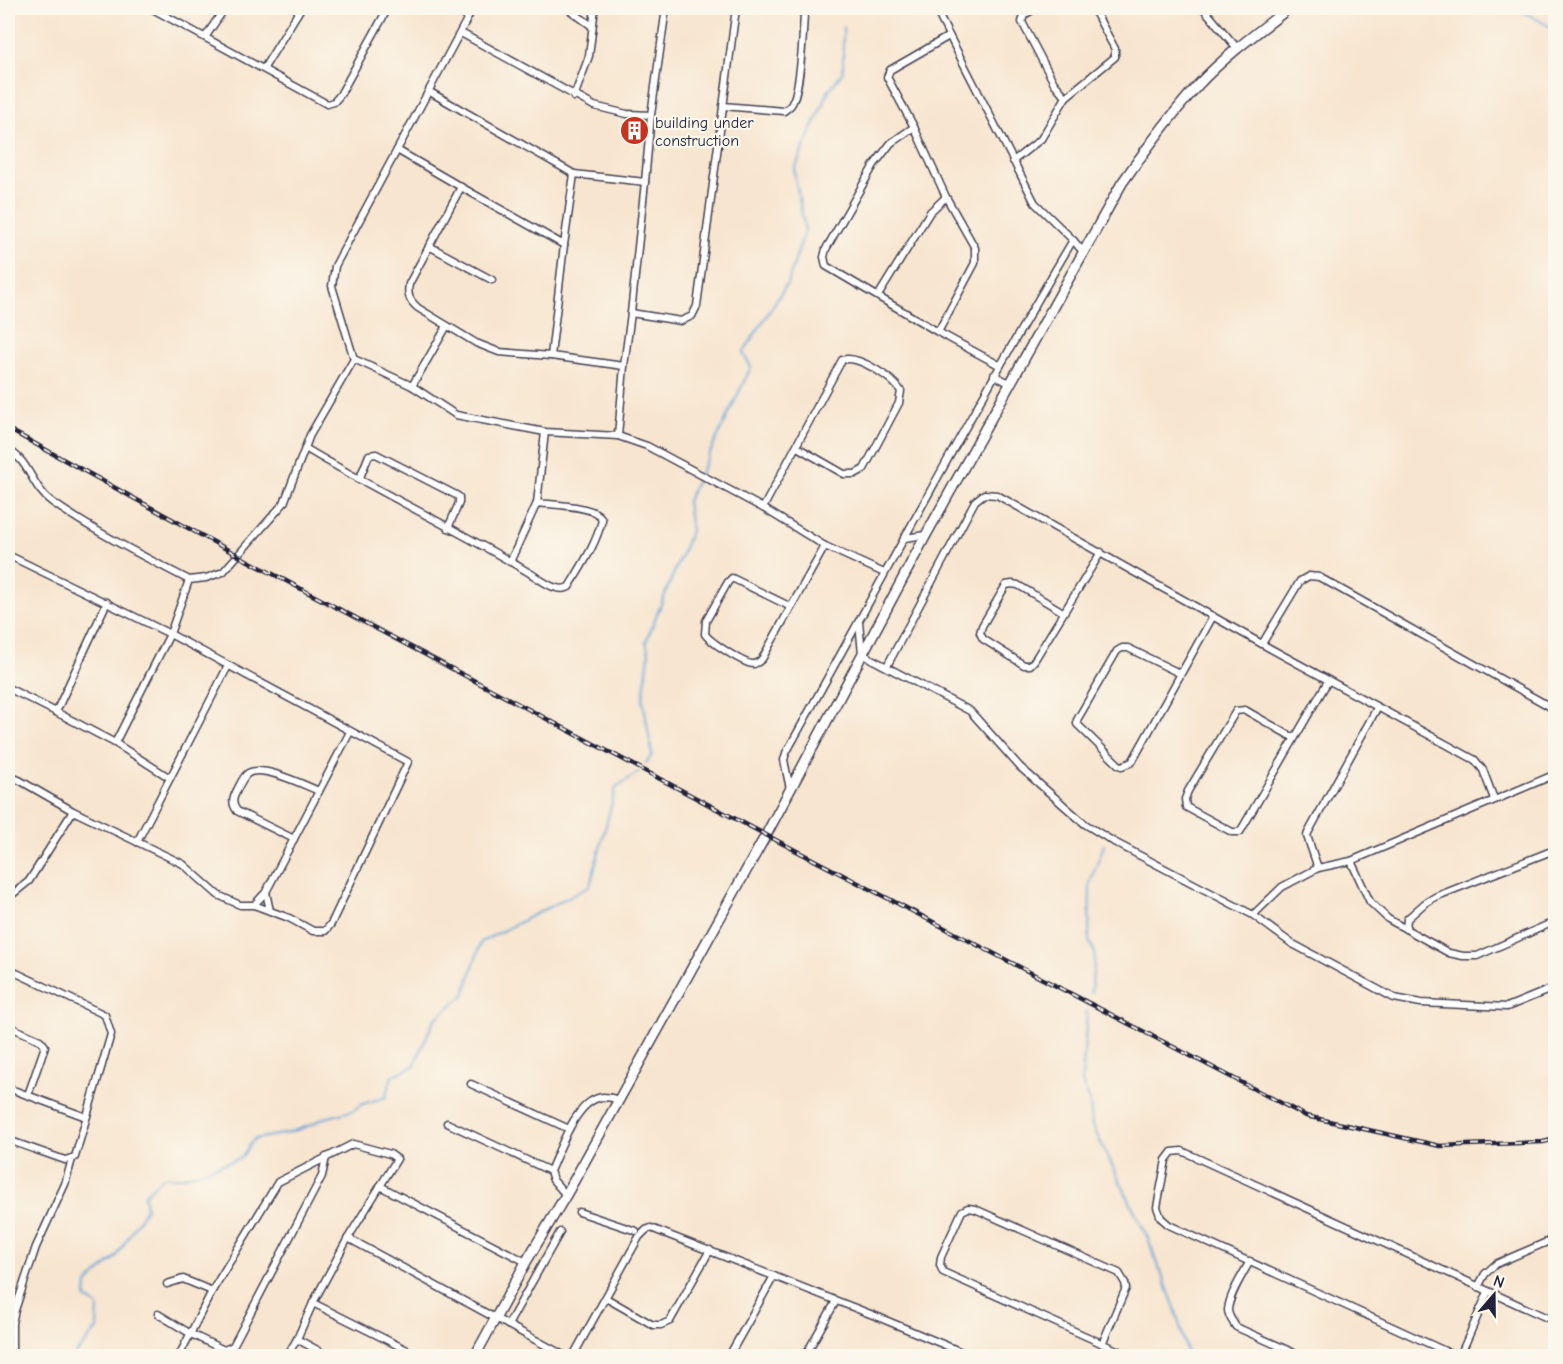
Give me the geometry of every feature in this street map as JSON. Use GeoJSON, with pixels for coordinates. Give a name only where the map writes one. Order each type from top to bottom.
{"type":"FeatureCollection","features":[{"type":"Feature","properties":{"kind":"street"},"geometry":{"type":"LineString","coordinates":[[151,8],[327,104],[334,102],[340,95],[388,8]]}},
{"type":"Feature","properties":{"kind":"street"},"geometry":{"type":"LineString","coordinates":[[206,36],[225,8]]}},
{"type":"Feature","properties":{"kind":"street"},"geometry":{"type":"LineString","coordinates":[[264,68],[301,8]]}},
{"type":"Feature","properties":{"kind":"street"},"geometry":{"type":"LineString","coordinates":[[8,450],[14,452],[26,467],[36,486],[51,501],[114,540],[189,580],[206,579],[224,572],[231,566],[284,504],[310,435],[354,358],[332,286],[335,266],[473,8]]}},
{"type":"Feature","properties":{"kind":"street"},"geometry":{"type":"LineString","coordinates":[[567,8],[592,26]]}},
{"type":"Feature","properties":{"kind":"street"},"geometry":{"type":"LineString","coordinates":[[574,97],[589,56],[595,8]]}},
{"type":"Feature","properties":{"kind":"street"},"geometry":{"type":"LineString","coordinates":[[618,436],[651,115],[666,8]]}},
{"type":"Feature","properties":{"kind":"street"},"geometry":{"type":"LineString","coordinates":[[632,313],[681,321],[692,316],[697,306],[736,8]]}},
{"type":"Feature","properties":{"kind":"street"},"geometry":{"type":"LineString","coordinates":[[723,106],[784,111],[792,105],[797,89],[804,27],[804,14],[798,8]]}},
{"type":"Feature","properties":{"kind":"street"},"geometry":{"type":"LineString","coordinates":[[935,8],[1035,203],[1084,253]]}},
{"type":"Feature","properties":{"kind":"street"},"geometry":{"type":"LineString","coordinates":[[1036,8],[1024,15],[1022,22],[1054,83],[1066,98]]}},
{"type":"Feature","properties":{"kind":"street"},"geometry":{"type":"LineString","coordinates":[[1013,162],[1041,139],[1066,98],[1115,57],[1115,50],[1093,8]]}},
{"type":"Feature","properties":{"kind":"street"},"geometry":{"type":"LineString","coordinates":[[1203,8],[1237,48]]}},
{"type":"Feature","properties":{"kind":"street"},"geometry":{"type":"LineString","coordinates":[[475,1356],[790,790],[926,535],[1122,183],[1157,134],[1199,84],[1237,48],[1289,8]]}},
{"type":"Feature","properties":{"kind":"street"},"geometry":{"type":"LineString","coordinates":[[461,33],[594,106],[627,114],[651,115]]}},
{"type":"Feature","properties":{"kind":"street"},"geometry":{"type":"LineString","coordinates":[[938,333],[975,264],[975,248],[946,197],[914,127],[887,77],[890,70],[949,36]]}},
{"type":"Feature","properties":{"kind":"street"},"geometry":{"type":"LineString","coordinates":[[430,92],[574,174],[645,182]]}},
{"type":"Feature","properties":{"kind":"street"},"geometry":{"type":"LineString","coordinates":[[914,127],[891,143],[874,165],[826,249],[824,257],[826,266],[938,333],[999,365]]}},
{"type":"Feature","properties":{"kind":"street"},"geometry":{"type":"LineString","coordinates":[[397,150],[564,244]]}},
{"type":"Feature","properties":{"kind":"street"},"geometry":{"type":"LineString","coordinates":[[551,356],[574,174]]}},
{"type":"Feature","properties":{"kind":"street"},"geometry":{"type":"LineString","coordinates":[[461,187],[410,284],[408,292],[410,301],[476,343],[499,352],[551,356],[624,366]]}},
{"type":"Feature","properties":{"kind":"street"},"geometry":{"type":"LineString","coordinates":[[878,296],[930,212],[946,197]]}},
{"type":"Feature","properties":{"kind":"street"},"geometry":{"type":"LineString","coordinates":[[790,790],[784,760],[786,753],[999,365],[1073,240]]}},
{"type":"Feature","properties":{"kind":"street"},"geometry":{"type":"LineString","coordinates":[[429,246],[492,280]]}},
{"type":"Feature","properties":{"kind":"street"},"geometry":{"type":"LineString","coordinates":[[411,386],[447,326]]}},
{"type":"Feature","properties":{"kind":"street"},"geometry":{"type":"LineString","coordinates":[[763,508],[842,360],[849,357],[857,360],[894,382],[900,391],[899,403],[864,469],[855,474],[844,474],[797,447]]}},
{"type":"Feature","properties":{"kind":"street"},"geometry":{"type":"LineString","coordinates":[[354,358],[411,386],[456,415],[545,432],[618,436],[647,446],[763,508],[825,546],[884,573]]}},
{"type":"Feature","properties":{"kind":"street"},"geometry":{"type":"LineString","coordinates":[[994,375],[1011,384]]}},
{"type":"Feature","properties":{"kind":"street"},"geometry":{"type":"LineString","coordinates":[[510,562],[537,503],[545,432]]}},
{"type":"Feature","properties":{"kind":"street"},"geometry":{"type":"LineString","coordinates":[[305,448],[554,588],[565,589],[569,587],[587,558],[599,534],[602,520],[598,513],[589,509],[537,503]]}},
{"type":"Feature","properties":{"kind":"street"},"geometry":{"type":"LineString","coordinates":[[359,480],[369,455],[376,454],[456,495],[459,497],[459,503],[448,528]]}},
{"type":"Feature","properties":{"kind":"street"},"geometry":{"type":"LineString","coordinates":[[887,666],[975,501],[984,494],[997,495],[1328,681],[1475,760],[1483,770],[1494,800]]}},
{"type":"Feature","properties":{"kind":"street"},"geometry":{"type":"LineString","coordinates":[[904,538],[926,535]]}},
{"type":"Feature","properties":{"kind":"street"},"geometry":{"type":"LineString","coordinates":[[791,607],[732,578],[706,621],[705,634],[720,647],[746,662],[754,664],[762,659],[791,607],[825,546]]}},
{"type":"Feature","properties":{"kind":"street"},"geometry":{"type":"LineString","coordinates":[[1064,612],[1018,585],[1006,585],[980,633],[983,639],[1024,665],[1030,665],[1064,612],[1101,552]]}},
{"type":"Feature","properties":{"kind":"street"},"geometry":{"type":"LineString","coordinates":[[8,555],[170,634],[408,762],[331,924],[326,930],[313,931],[270,911],[254,905],[240,905],[218,895],[183,864],[73,811],[8,776]]}},
{"type":"Feature","properties":{"kind":"street"},"geometry":{"type":"LineString","coordinates":[[1262,644],[1300,581],[1309,576],[1319,578],[1556,710]]}},
{"type":"Feature","properties":{"kind":"street"},"geometry":{"type":"LineString","coordinates":[[115,743],[170,634],[189,580]]}},
{"type":"Feature","properties":{"kind":"street"},"geometry":{"type":"LineString","coordinates":[[56,712],[107,602]]}},
{"type":"Feature","properties":{"kind":"street"},"geometry":{"type":"LineString","coordinates":[[1181,674],[1128,648],[1122,648],[1117,651],[1077,720],[1077,724],[1119,765],[1129,765],[1132,762],[1181,674],[1213,616]]}},
{"type":"Feature","properties":{"kind":"street"},"geometry":{"type":"LineString","coordinates":[[859,622],[862,654]]}},
{"type":"Feature","properties":{"kind":"street"},"geometry":{"type":"LineString","coordinates":[[862,654],[970,711],[1020,767],[1085,824],[1114,842],[1253,915],[1291,943],[1394,998],[1421,1003],[1507,1007],[1556,987]]}},
{"type":"Feature","properties":{"kind":"street"},"geometry":{"type":"LineString","coordinates":[[137,842],[228,666]]}},
{"type":"Feature","properties":{"kind":"street"},"geometry":{"type":"LineString","coordinates":[[1294,738],[1245,710],[1236,711],[1188,791],[1185,799],[1186,807],[1232,832],[1240,832],[1328,681]]}},
{"type":"Feature","properties":{"kind":"street"},"geometry":{"type":"LineString","coordinates":[[8,688],[115,743],[170,778]]}},
{"type":"Feature","properties":{"kind":"street"},"geometry":{"type":"LineString","coordinates":[[1318,868],[1308,833],[1377,708]]}},
{"type":"Feature","properties":{"kind":"street"},"geometry":{"type":"LineString","coordinates":[[254,905],[266,892],[350,732]]}},
{"type":"Feature","properties":{"kind":"street"},"geometry":{"type":"LineString","coordinates":[[294,839],[237,811],[233,804],[234,796],[245,775],[258,770],[271,772],[319,791]]}},
{"type":"Feature","properties":{"kind":"street"},"geometry":{"type":"LineString","coordinates":[[1253,915],[1282,887],[1318,868],[1351,861],[1556,774]]}},
{"type":"Feature","properties":{"kind":"street"},"geometry":{"type":"LineString","coordinates":[[8,898],[29,881],[73,811]]}},
{"type":"Feature","properties":{"kind":"street"},"geometry":{"type":"LineString","coordinates":[[1406,928],[1407,919],[1435,897],[1556,851]]}},
{"type":"Feature","properties":{"kind":"street"},"geometry":{"type":"LineString","coordinates":[[1351,861],[1370,902],[1388,919],[1449,953],[1477,956],[1556,921]]}},
{"type":"Feature","properties":{"kind":"street"},"geometry":{"type":"LineString","coordinates":[[266,892],[270,911]]}},
{"type":"Feature","properties":{"kind":"street"},"geometry":{"type":"LineString","coordinates":[[8,969],[105,1015],[111,1034],[76,1155],[72,1159],[65,1184],[36,1247],[15,1310],[12,1323],[12,1356]]}},
{"type":"Feature","properties":{"kind":"street"},"geometry":{"type":"LineString","coordinates":[[8,1026],[40,1040],[45,1046],[28,1095]]}},
{"type":"Feature","properties":{"kind":"street"},"geometry":{"type":"LineString","coordinates":[[471,1084],[569,1129]]}},
{"type":"Feature","properties":{"kind":"street"},"geometry":{"type":"LineString","coordinates":[[8,1088],[86,1117]]}},
{"type":"Feature","properties":{"kind":"street"},"geometry":{"type":"LineString","coordinates":[[566,1195],[553,1180],[550,1171],[569,1129],[582,1109],[589,1103],[605,1097],[619,1100]]}},
{"type":"Feature","properties":{"kind":"street"},"geometry":{"type":"LineString","coordinates":[[447,1123],[550,1171]]}},
{"type":"Feature","properties":{"kind":"street"},"geometry":{"type":"LineString","coordinates":[[8,1140],[62,1160],[72,1159]]}},
{"type":"Feature","properties":{"kind":"street"},"geometry":{"type":"LineString","coordinates":[[179,1356],[212,1291],[278,1182],[353,1144],[390,1154],[397,1159],[348,1238],[287,1356]]}},
{"type":"Feature","properties":{"kind":"street"},"geometry":{"type":"LineString","coordinates":[[1488,1292],[1458,1356],[1169,1225],[1161,1218],[1157,1208],[1166,1160],[1172,1152],[1182,1151],[1556,1322]]}},
{"type":"Feature","properties":{"kind":"street"},"geometry":{"type":"LineString","coordinates":[[158,1314],[224,1350],[233,1347],[322,1176],[326,1157]]}},
{"type":"Feature","properties":{"kind":"street"},"geometry":{"type":"LineString","coordinates":[[380,1186],[526,1262]]}},
{"type":"Feature","properties":{"kind":"street"},"geometry":{"type":"LineString","coordinates":[[1102,1344],[1126,1288],[1119,1273],[975,1209],[962,1210],[941,1257],[940,1265],[943,1272],[1102,1344],[1130,1356]]}},
{"type":"Feature","properties":{"kind":"street"},"geometry":{"type":"LineString","coordinates":[[579,1212],[636,1231]]}},
{"type":"Feature","properties":{"kind":"street"},"geometry":{"type":"LineString","coordinates":[[573,1356],[639,1236],[646,1230],[655,1229],[836,1301],[960,1355],[971,1356]]}},
{"type":"Feature","properties":{"kind":"street"},"geometry":{"type":"LineString","coordinates":[[508,1325],[560,1232]]}},
{"type":"Feature","properties":{"kind":"street"},"geometry":{"type":"LineString","coordinates":[[348,1238],[565,1356]]}},
{"type":"Feature","properties":{"kind":"street"},"geometry":{"type":"LineString","coordinates":[[1478,1287],[1485,1274],[1496,1264],[1556,1238]]}},
{"type":"Feature","properties":{"kind":"street"},"geometry":{"type":"LineString","coordinates":[[606,1298],[653,1325],[662,1325],[669,1321],[710,1250]]}},
{"type":"Feature","properties":{"kind":"street"},"geometry":{"type":"LineString","coordinates":[[1250,1261],[1237,1285],[1228,1310],[1230,1318],[1236,1327],[1301,1356]]}},
{"type":"Feature","properties":{"kind":"street"},"geometry":{"type":"LineString","coordinates":[[729,1356],[774,1276]]}},
{"type":"Feature","properties":{"kind":"street"},"geometry":{"type":"LineString","coordinates":[[167,1284],[183,1279],[212,1291]]}},
{"type":"Feature","properties":{"kind":"street"},"geometry":{"type":"LineString","coordinates":[[806,1356],[836,1301]]}},
{"type":"Feature","properties":{"kind":"street"},"geometry":{"type":"LineString","coordinates":[[313,1303],[419,1356]]}},
{"type":"Feature","properties":{"kind":"street"},"geometry":{"type":"LineString","coordinates":[[297,1339],[328,1356]]}},
{"type":"Feature","properties":{"kind":"waterway"},"geometry":{"type":"LineString","coordinates":[[1517,8],[1556,30]]}},
{"type":"Feature","properties":{"kind":"waterway"},"geometry":{"type":"LineString","coordinates":[[646,763],[652,755],[643,699],[649,655],[646,641],[691,531],[687,501],[751,367],[743,353],[788,282],[805,230],[794,171],[829,90],[843,72],[843,27]]}},
{"type":"Feature","properties":{"kind":"waterway"},"geometry":{"type":"LineString","coordinates":[[74,1356],[97,1329],[98,1307],[86,1298],[87,1284],[116,1257],[146,1208],[144,1195],[163,1177],[183,1177],[241,1158],[254,1139],[288,1133],[386,1097],[392,1076],[414,1066],[434,1020],[464,995],[481,942],[590,886],[616,787],[639,772]]}},
{"type":"Feature","properties":{"kind":"waterway"},"geometry":{"type":"LineString","coordinates":[[1091,993],[1095,953],[1089,941],[1090,883],[1104,845]]}},
{"type":"Feature","properties":{"kind":"waterway"},"geometry":{"type":"LineString","coordinates":[[1087,1011],[1082,1082],[1090,1104],[1092,1125],[1147,1236],[1175,1308],[1188,1356]]}},
{"type":"Feature","properties":{"kind":"railway"},"geometry":{"type":"LineString","coordinates":[[8,429],[239,556],[766,835],[1306,1116],[1440,1146],[1543,1142],[1556,1139]]}},
{"type":"Feature","properties":{"kind":"place","name":"building under construction"},"geometry":{"type":"Point","coordinates":[634,131]}}]}
